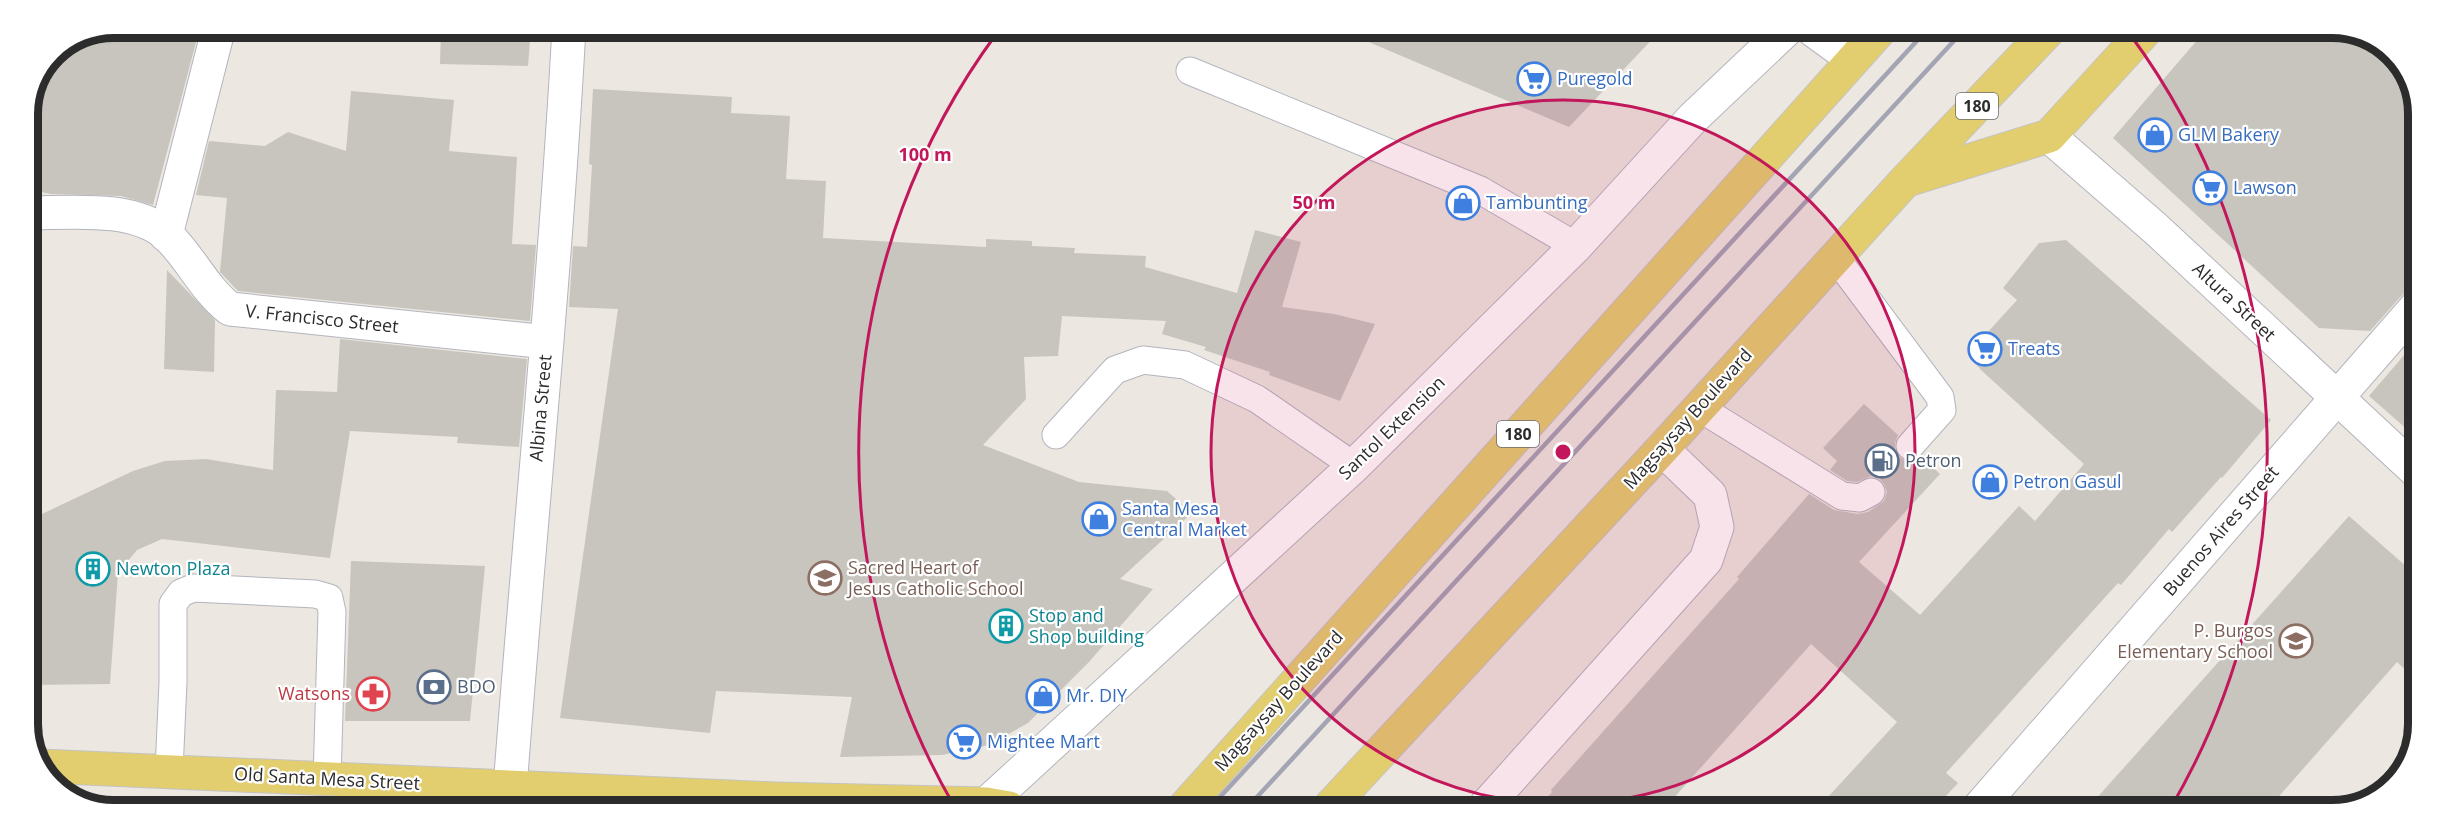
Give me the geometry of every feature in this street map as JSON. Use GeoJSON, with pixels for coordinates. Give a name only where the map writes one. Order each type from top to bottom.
{"type":"FeatureCollection","features":[{"type":"Feature","properties":{"kind":"main road","name":"Magsaysay Boulevard"},"geometry":{"type":"LineString","coordinates":[[1191,800],[1872,38]]}},
{"type":"Feature","properties":{"kind":"main road","name":"Magsaysay Boulevard"},"geometry":{"type":"LineString","coordinates":[[1336,800],[1662,449],[1906,180],[2041,38]]}},
{"type":"Feature","properties":{"kind":"main road"},"geometry":{"type":"LineString","coordinates":[[1906,180],[2049,136],[2139,38]]}},
{"type":"Feature","properties":{"kind":"main road","name":"Old Santa Mesa Street"},"geometry":{"type":"LineString","coordinates":[[50,766],[327,780],[509,798],[803,800]]}},
{"type":"Feature","properties":{"kind":"street"},"geometry":{"type":"LineString","coordinates":[[166,235],[216,38]]}},
{"type":"Feature","properties":{"kind":"street","name":"Albina Street"},"geometry":{"type":"LineString","coordinates":[[509,798],[560,191],[568,38]]}},
{"type":"Feature","properties":{"kind":"street","name":"Santol Extension"},"geometry":{"type":"LineString","coordinates":[[999,800],[1354,466],[1576,246],[1693,118],[1778,38]]}},
{"type":"Feature","properties":{"kind":"street"},"geometry":{"type":"LineString","coordinates":[[1824,38],[1853,59]]}},
{"type":"Feature","properties":{"kind":"street","name":"Altura Street"},"geometry":{"type":"LineString","coordinates":[[2049,136],[2156,229],[2408,464]]}},
{"type":"Feature","properties":{"kind":"street","name":"V. Francisco Street"},"geometry":{"type":"LineString","coordinates":[[38,213],[108,213],[143,221],[166,235],[217,299],[230,309],[547,342]]}},
{"type":"Feature","properties":{"kind":"street","name":"Buenos Aires Street"},"geometry":{"type":"LineString","coordinates":[[1986,800],[2408,316]]}},
{"type":"Feature","properties":{"kind":"street"},"geometry":{"type":"LineString","coordinates":[[1491,800],[1706,560],[1717,527],[1710,495],[1662,449]]}},
{"type":"Feature","properties":{"kind":"lane"},"geometry":{"type":"LineString","coordinates":[[1190,71],[1480,190],[1576,246]]}},
{"type":"Feature","properties":{"kind":"lane"},"geometry":{"type":"LineString","coordinates":[[1836,258],[1940,397],[1942,410],[1910,446]]}},
{"type":"Feature","properties":{"kind":"lane"},"geometry":{"type":"LineString","coordinates":[[1056,435],[1115,370],[1143,360],[1185,365],[1257,399],[1354,466]]}},
{"type":"Feature","properties":{"kind":"lane"},"geometry":{"type":"LineString","coordinates":[[1698,407],[1842,496],[1860,498],[1871,492]]}},
{"type":"Feature","properties":{"kind":"lane"},"geometry":{"type":"LineString","coordinates":[[169,771],[173,682],[173,604],[181,593],[193,588],[315,594],[329,598],[332,612],[327,780]]}},
{"type":"Feature","properties":{"kind":"building"},"geometry":{"type":"Polygon","coordinates":[[[197,38],[153,205],[121,196],[51,194],[38,191],[39,99],[50,71],[60,60],[71,50],[99,39],[197,38]]]}},
{"type":"Feature","properties":{"kind":"building"},"geometry":{"type":"Polygon","coordinates":[[[441,38],[530,38],[528,66],[440,64],[441,38]]]}},
{"type":"Feature","properties":{"kind":"building","name":"Puregold"},"geometry":{"type":"Polygon","coordinates":[[[1359,38],[1653,38],[1569,127],[1359,38]]]}},
{"type":"Feature","properties":{"kind":"building"},"geometry":{"type":"Polygon","coordinates":[[[2199,38],[2332,38],[2347,39],[2370,48],[2379,53],[2393,67],[2407,99],[2408,290],[2370,331],[2319,328],[2113,138],[2199,38]]]}},
{"type":"Feature","properties":{"kind":"building"},"geometry":{"type":"Polygon","coordinates":[[[593,89],[732,97],[731,113],[790,116],[786,179],[826,181],[823,238],[986,247],[986,239],[1032,241],[1032,246],[1075,248],[1074,253],[1146,256],[1145,267],[1237,293],[1255,230],[1301,242],[1282,307],[1334,314],[1375,324],[1340,401],[1269,375],[1270,372],[1204,350],[1206,347],[1162,334],[1166,321],[1062,316],[1058,356],[1024,357],[1026,399],[983,445],[1079,482],[1167,491],[1192,513],[1120,579],[1153,589],[1088,663],[1028,723],[989,745],[942,755],[840,757],[852,697],[716,691],[710,733],[560,718],[618,309],[569,307],[573,246],[587,247],[592,165],[589,164],[593,89]]]}},
{"type":"Feature","properties":{"kind":"building"},"geometry":{"type":"Polygon","coordinates":[[[351,91],[454,100],[449,151],[517,157],[512,244],[536,245],[530,321],[238,291],[220,272],[227,198],[196,195],[209,141],[265,146],[288,132],[346,151],[351,91]]]}},
{"type":"Feature","properties":{"kind":"building"},"geometry":{"type":"Polygon","coordinates":[[[2066,240],[2271,420],[2222,478],[2172,532],[2169,529],[2121,585],[2118,583],[1946,773],[1958,783],[1942,800],[1825,800],[1897,722],[1811,644],[1672,800],[1545,800],[1552,792],[1551,790],[1739,579],[1737,577],[1809,494],[1834,510],[1858,514],[1868,512],[1884,501],[1887,492],[1880,479],[1871,476],[1857,482],[1847,481],[1830,470],[1837,461],[1823,448],[1864,404],[1898,435],[1895,450],[1899,457],[1907,461],[1915,461],[1922,457],[1940,474],[1859,562],[1920,615],[2019,506],[2035,521],[2084,464],[1981,370],[1968,354],[2017,300],[2003,288],[2039,243],[2066,240]]]}},
{"type":"Feature","properties":{"kind":"building"},"geometry":{"type":"Polygon","coordinates":[[[167,270],[215,320],[214,372],[164,369],[167,270]]]}},
{"type":"Feature","properties":{"kind":"building"},"geometry":{"type":"Polygon","coordinates":[[[340,339],[527,359],[519,447],[457,443],[458,437],[350,431],[330,558],[162,539],[137,550],[118,573],[110,684],[38,685],[38,516],[133,471],[165,461],[206,459],[273,470],[276,390],[337,392],[340,339]]]}},
{"type":"Feature","properties":{"kind":"building"},"geometry":{"type":"Polygon","coordinates":[[[2408,350],[2408,430],[2369,396],[2408,350]]]}},
{"type":"Feature","properties":{"kind":"building"},"geometry":{"type":"Polygon","coordinates":[[[2349,516],[2408,568],[2408,672],[2397,662],[2276,800],[2095,800],[2349,516]]]}},
{"type":"Feature","properties":{"kind":"building"},"geometry":{"type":"Polygon","coordinates":[[[351,561],[485,566],[470,721],[345,721],[351,561]]]}},
{"type":"Feature","properties":{"kind":"railway"},"geometry":{"type":"LineString","coordinates":[[1217,800],[1920,38]]}},
{"type":"Feature","properties":{"kind":"railway"},"geometry":{"type":"LineString","coordinates":[[1254,800],[1957,38]]}},
{"type":"Feature","properties":{"kind":"place","name":"Puregold"},"geometry":{"type":"Point","coordinates":[1534,79]}},
{"type":"Feature","properties":{"kind":"place","name":"GLM Bakery"},"geometry":{"type":"Point","coordinates":[2155,135]}},
{"type":"Feature","properties":{"kind":"place","name":"Lawson"},"geometry":{"type":"Point","coordinates":[2210,188]}},
{"type":"Feature","properties":{"kind":"place","name":"Tambunting"},"geometry":{"type":"Point","coordinates":[1463,203]}},
{"type":"Feature","properties":{"kind":"place","name":"Treats"},"geometry":{"type":"Point","coordinates":[1985,349]}},
{"type":"Feature","properties":{"kind":"place","name":"Petron"},"geometry":{"type":"Point","coordinates":[1882,461]}},
{"type":"Feature","properties":{"kind":"place","name":"Petron Gasul"},"geometry":{"type":"Point","coordinates":[1990,482]}},
{"type":"Feature","properties":{"kind":"place","name":"Santa Mesa Central Market"},"geometry":{"type":"Point","coordinates":[1099,519]}},
{"type":"Feature","properties":{"kind":"place","name":"Newton Plaza"},"geometry":{"type":"Point","coordinates":[93,569]}},
{"type":"Feature","properties":{"kind":"place","name":"Sacred Heart of Jesus Catholic School"},"geometry":{"type":"Point","coordinates":[825,578]}},
{"type":"Feature","properties":{"kind":"place","name":"Stop and Shop building"},"geometry":{"type":"Point","coordinates":[1006,626]}},
{"type":"Feature","properties":{"kind":"place","name":"P. Burgos Elementary School"},"geometry":{"type":"Point","coordinates":[2296,641]}},
{"type":"Feature","properties":{"kind":"place","name":"BDO"},"geometry":{"type":"Point","coordinates":[434,687]}},
{"type":"Feature","properties":{"kind":"place","name":"Watsons"},"geometry":{"type":"Point","coordinates":[373,694]}},
{"type":"Feature","properties":{"kind":"place","name":"Mr. DIY"},"geometry":{"type":"Point","coordinates":[1043,696]}},
{"type":"Feature","properties":{"kind":"place","name":"Mightee Mart"},"geometry":{"type":"Point","coordinates":[964,742]}}]}
